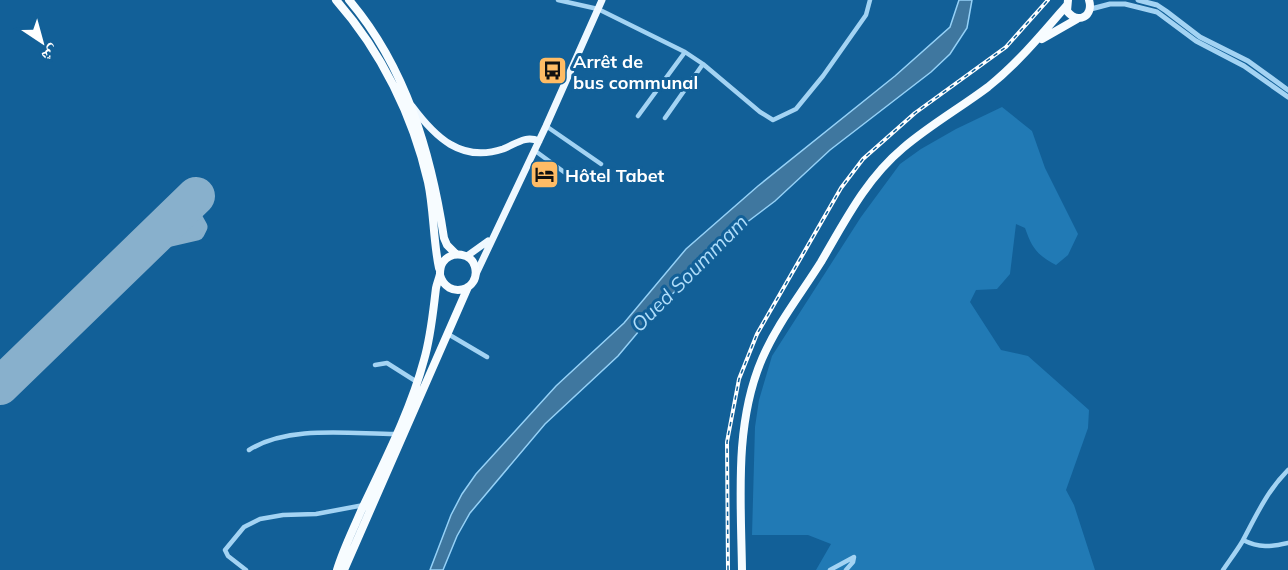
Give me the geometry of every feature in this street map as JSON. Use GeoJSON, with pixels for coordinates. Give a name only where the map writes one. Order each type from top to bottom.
{"type":"FeatureCollection","features":[{"type":"Feature","properties":{"kind":"highway"},"geometry":{"type":"LineString","coordinates":[[336,0],[361,31],[378,58],[408,119],[428,181],[440,273],[444,284],[453,290],[463,290],[468,287]]}},
{"type":"Feature","properties":{"kind":"highway"},"geometry":{"type":"LineString","coordinates":[[344,570],[468,287],[476,274],[474,264],[466,256],[456,254],[447,245],[436,187],[410,103],[381,45],[349,0]]}},
{"type":"Feature","properties":{"kind":"highway"},"geometry":{"type":"LineString","coordinates":[[742,570],[741,500],[744,417],[752,387],[770,342],[859,197],[892,158],[923,132],[989,86],[1036,43],[1056,30],[1086,16],[1091,2]]}},
{"type":"Feature","properties":{"kind":"highway"},"geometry":{"type":"LineString","coordinates":[[1067,3],[1069,14],[1077,19]]}},
{"type":"Feature","properties":{"kind":"highway"},"geometry":{"type":"LineString","coordinates":[[1036,43],[1067,3]]}},
{"type":"Feature","properties":{"kind":"highway"},"geometry":{"type":"LineString","coordinates":[[337,570],[417,382],[429,339],[440,273],[447,258],[456,254]]}},
{"type":"Feature","properties":{"kind":"main road"},"geometry":{"type":"LineString","coordinates":[[476,274],[602,0]]}},
{"type":"Feature","properties":{"kind":"main road"},"geometry":{"type":"LineString","coordinates":[[410,103],[430,129],[451,146],[485,152],[502,149],[526,139],[539,141]]}},
{"type":"Feature","properties":{"kind":"main road"},"geometry":{"type":"LineString","coordinates":[[466,256],[482,247],[492,237]]}},
{"type":"Feature","properties":{"kind":"street"},"geometry":{"type":"LineString","coordinates":[[558,0],[598,9],[684,52],[703,64],[767,118],[773,120],[795,109],[823,76],[866,15],[870,0]]}},
{"type":"Feature","properties":{"kind":"street"},"geometry":{"type":"LineString","coordinates":[[1138,0],[1166,11],[1200,37],[1248,61],[1288,90]]}},
{"type":"Feature","properties":{"kind":"street"},"geometry":{"type":"LineString","coordinates":[[1091,2],[1125,4],[1157,12],[1196,41],[1244,66],[1288,98]]}},
{"type":"Feature","properties":{"kind":"street"},"geometry":{"type":"LineString","coordinates":[[638,116],[684,52]]}},
{"type":"Feature","properties":{"kind":"street"},"geometry":{"type":"LineString","coordinates":[[665,118],[703,64]]}},
{"type":"Feature","properties":{"kind":"street"},"geometry":{"type":"LineString","coordinates":[[546,126],[601,164]]}},
{"type":"Feature","properties":{"kind":"street"},"geometry":{"type":"LineString","coordinates":[[534,150],[564,172]]}},
{"type":"Feature","properties":{"kind":"street"},"geometry":{"type":"LineString","coordinates":[[448,333],[487,357]]}},
{"type":"Feature","properties":{"kind":"street"},"geometry":{"type":"LineString","coordinates":[[375,365],[387,363],[417,382]]}},
{"type":"Feature","properties":{"kind":"street"},"geometry":{"type":"LineString","coordinates":[[249,450],[264,443],[306,433],[395,434]]}},
{"type":"Feature","properties":{"kind":"street"},"geometry":{"type":"LineString","coordinates":[[1223,570],[1243,540],[1248,527],[1274,484],[1288,470]]}},
{"type":"Feature","properties":{"kind":"street"},"geometry":{"type":"LineString","coordinates":[[246,570],[225,550],[250,523],[283,514],[315,514],[364,506]]}},
{"type":"Feature","properties":{"kind":"street"},"geometry":{"type":"LineString","coordinates":[[1243,540],[1254,546],[1262,547],[1288,543]]}},
{"type":"Feature","properties":{"kind":"street"},"geometry":{"type":"LineString","coordinates":[[831,570],[854,557],[846,570]]}},
{"type":"Feature","properties":{"kind":"shaded area"},"geometry":{"type":"Polygon","coordinates":[[[1002,107],[1032,131],[1045,168],[1078,234],[1068,255],[1056,265],[1040,254],[1030,241],[1025,228],[1016,224],[1010,274],[997,289],[976,290],[970,302],[1001,350],[1028,356],[1089,410],[1088,428],[1066,490],[1074,505],[1095,570],[816,570],[831,544],[808,535],[752,535],[755,427],[759,400],[772,356],[861,217],[900,164],[956,129],[1002,107]]]}},
{"type":"Feature","properties":{"kind":"water","name":"Oued Soummam"},"geometry":{"type":"Polygon","coordinates":[[[959,0],[972,0],[967,28],[950,54],[931,72],[830,150],[775,201],[742,226],[660,306],[618,356],[545,424],[470,513],[457,536],[443,570],[430,570],[451,515],[462,494],[476,474],[556,386],[624,323],[686,249],[758,186],[895,76],[950,27],[959,0]]]}},
{"type":"Feature","properties":{"kind":"taxiway"},"geometry":{"type":"LineString","coordinates":[[145,245],[197,233],[200,227],[191,211],[185,206]]}},
{"type":"Feature","properties":{"kind":"runway"},"geometry":{"type":"LineString","coordinates":[[0,386],[196,196]]}},
{"type":"Feature","properties":{"kind":"railway"},"geometry":{"type":"LineString","coordinates":[[728,570],[727,442],[739,379],[757,334],[841,188],[863,159],[915,113],[1006,47],[1048,0]]}},
{"type":"Feature","properties":{"kind":"place","name":"Arrêt de bus communal"},"geometry":{"type":"Point","coordinates":[552,71]}},
{"type":"Feature","properties":{"kind":"place","name":"Hôtel Tabet"},"geometry":{"type":"Point","coordinates":[544,175]}}]}
